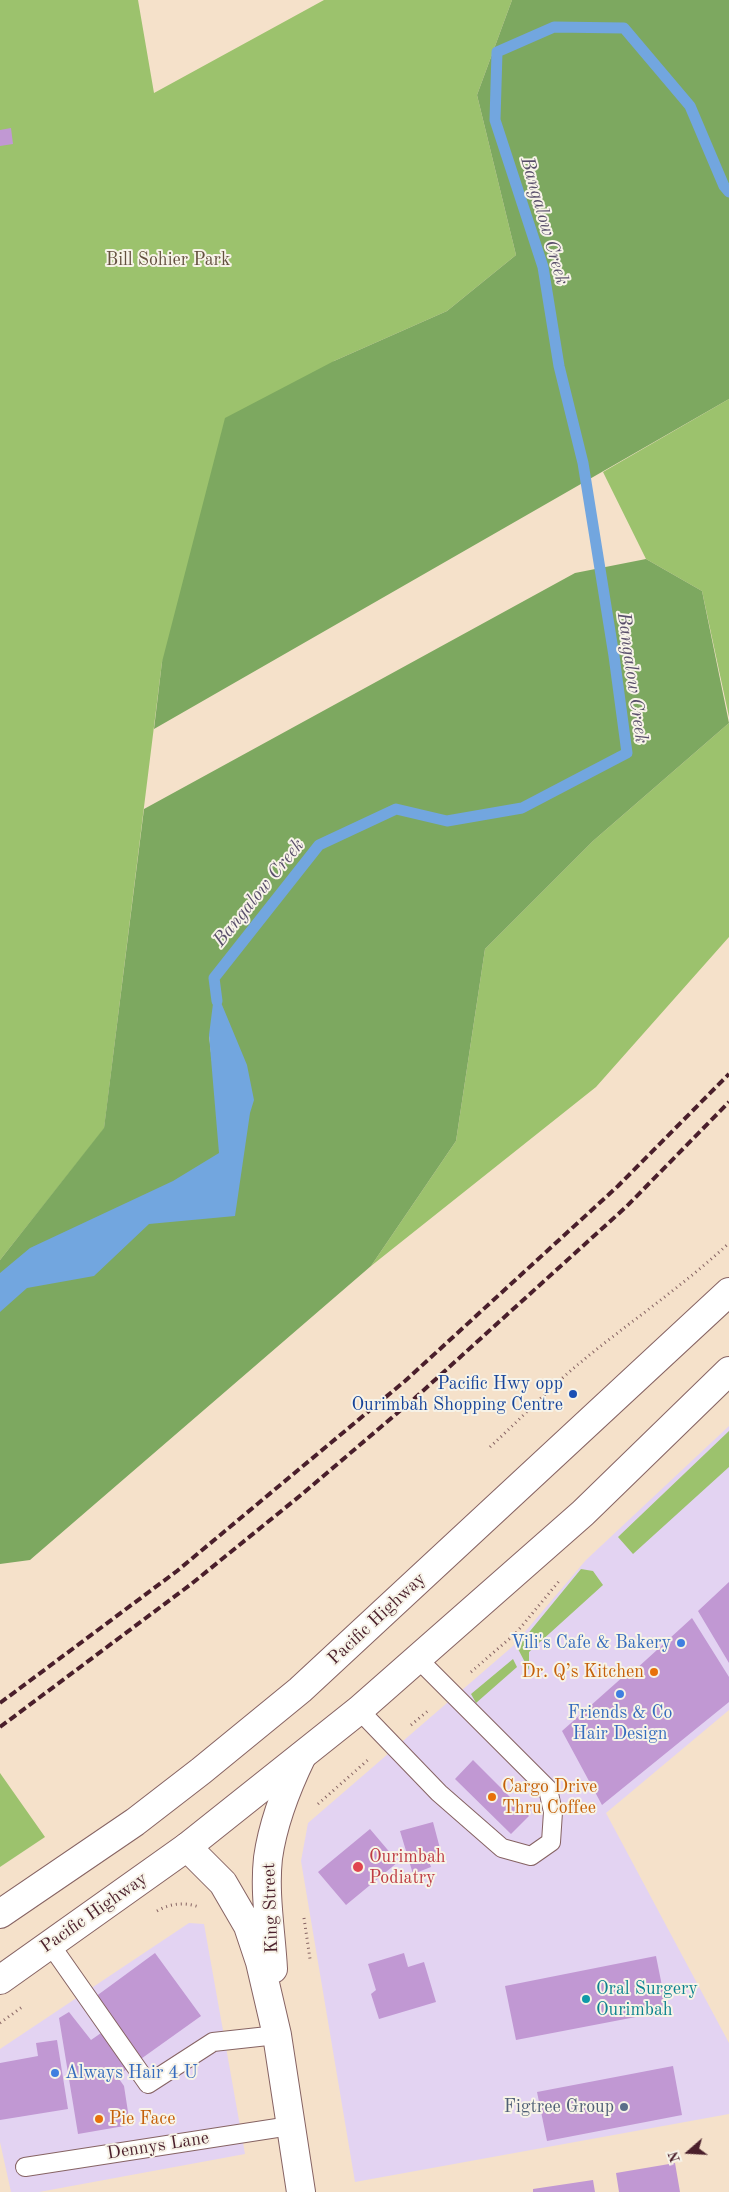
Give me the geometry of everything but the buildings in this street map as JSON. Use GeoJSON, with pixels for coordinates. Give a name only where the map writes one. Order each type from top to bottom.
{"type":"FeatureCollection","features":[{"type":"Feature","properties":{"kind":"main road","name":"Pacific Highway"},"geometry":{"type":"LineString","coordinates":[[0,1914],[135,1822],[300,1690],[729,1292]]}},
{"type":"Feature","properties":{"kind":"main road","name":"Pacific Highway"},"geometry":{"type":"LineString","coordinates":[[0,1980],[187,1847],[302,1756],[418,1660],[583,1513],[729,1371]]}},
{"type":"Feature","properties":{"kind":"main road","name":"King Street"},"geometry":{"type":"LineString","coordinates":[[301,2192],[277,2035],[269,1914],[268,1858],[280,1807],[302,1756]]}},
{"type":"Feature","properties":{"kind":"main road","name":"King Street"},"geometry":{"type":"LineString","coordinates":[[187,1847],[223,1883],[248,1926],[260,1962],[277,2035]]}},
{"type":"Feature","properties":{"kind":"lane"},"geometry":{"type":"LineString","coordinates":[[358,1710],[439,1793],[502,1848],[531,1856],[551,1842],[553,1812],[548,1789],[418,1660]]}},
{"type":"Feature","properties":{"kind":"lane"},"geometry":{"type":"LineString","coordinates":[[50,1944],[148,2084],[213,2042],[277,2035]]}},
{"type":"Feature","properties":{"kind":"lane","name":"Dennys Lane"},"geometry":{"type":"LineString","coordinates":[[25,2167],[290,2126]]}},
{"type":"Feature","properties":{"kind":"path"},"geometry":{"type":"LineString","coordinates":[[490,1447],[568,1374],[654,1303],[706,1265],[729,1243]]}},
{"type":"Feature","properties":{"kind":"path"},"geometry":{"type":"LineString","coordinates":[[316,1806],[516,1633],[561,1579]]}},
{"type":"Feature","properties":{"kind":"path"},"geometry":{"type":"LineString","coordinates":[[152,1914],[172,1905],[185,1903],[206,1911]]}},
{"type":"Feature","properties":{"kind":"path"},"geometry":{"type":"LineString","coordinates":[[303,1912],[310,1959]]}},
{"type":"Feature","properties":{"kind":"path"},"geometry":{"type":"LineString","coordinates":[[0,2023],[24,2006]]}},
{"type":"Feature","properties":{"kind":"shaded area"},"geometry":{"type":"Polygon","coordinates":[[[729,1426],[729,1710],[606,1813],[729,2043],[729,2114],[355,2182],[301,1861],[308,1823],[513,1646],[586,1560],[729,1426]]]}},
{"type":"Feature","properties":{"kind":"shaded area"},"geometry":{"type":"Polygon","coordinates":[[[189,1923],[204,1924],[245,2154],[39,2192],[11,2192],[0,2142],[0,2049],[189,1923]]]}},
{"type":"Feature","properties":{"kind":"green space","name":"Bill Sohier Park"},"geometry":{"type":"Polygon","coordinates":[[[0,0],[138,0],[154,93],[324,0],[512,0],[477,95],[516,255],[447,311],[334,361],[162,662],[104,1129],[0,1260],[0,0]]]}},
{"type":"Feature","properties":{"kind":"green space"},"geometry":{"type":"Polygon","coordinates":[[[512,0],[729,0],[729,399],[154,729],[162,662],[225,418],[334,361],[447,311],[516,255],[477,95],[512,0]]]}},
{"type":"Feature","properties":{"kind":"green space"},"geometry":{"type":"Polygon","coordinates":[[[729,399],[729,717],[702,591],[646,559],[603,472],[729,399]]]}},
{"type":"Feature","properties":{"kind":"green space"},"geometry":{"type":"Polygon","coordinates":[[[646,559],[702,591],[729,723],[593,841],[485,949],[456,1141],[371,1266],[30,1560],[0,1564],[0,1260],[104,1128],[144,809],[575,573],[646,559]],[[209,1035],[215,1088],[250,1113],[209,1035]]]}},
{"type":"Feature","properties":{"kind":"green space"},"geometry":{"type":"Polygon","coordinates":[[[729,723],[729,937],[596,1087],[371,1266],[456,1141],[485,949],[593,841],[729,723]]]}},
{"type":"Feature","properties":{"kind":"green space"},"geometry":{"type":"Polygon","coordinates":[[[729,1431],[729,1467],[633,1554],[618,1537],[729,1431]]]}},
{"type":"Feature","properties":{"kind":"green space"},"geometry":{"type":"Polygon","coordinates":[[[581,1569],[593,1571],[603,1585],[529,1652],[529,1670],[517,1647],[581,1569]]]}},
{"type":"Feature","properties":{"kind":"green space"},"geometry":{"type":"Polygon","coordinates":[[[513,1659],[517,1667],[476,1703],[471,1694],[513,1659]]]}},
{"type":"Feature","properties":{"kind":"green space"},"geometry":{"type":"Polygon","coordinates":[[[0,1773],[45,1837],[0,1867],[0,1773]]]}},
{"type":"Feature","properties":{"kind":"water"},"geometry":{"type":"Polygon","coordinates":[[[215,988],[247,1065],[254,1100],[250,1113],[235,1216],[149,1224],[94,1276],[27,1288],[0,1312],[0,1273],[30,1248],[173,1181],[219,1153],[209,1035],[215,988]]]}},
{"type":"Feature","properties":{"kind":"waterway","name":"Bangalow Creek"},"geometry":{"type":"LineString","coordinates":[[217,1001],[214,978],[319,845],[396,809],[447,821],[522,808],[627,753],[614,656],[583,463],[559,366],[543,267],[495,120],[497,52],[554,27],[624,28],[690,106],[724,186],[729,192]]}},
{"type":"Feature","properties":{"kind":"railway"},"geometry":{"type":"LineString","coordinates":[[0,1703],[177,1571],[405,1381],[618,1186],[729,1074]]}},
{"type":"Feature","properties":{"kind":"railway"},"geometry":{"type":"LineString","coordinates":[[0,1727],[190,1585],[301,1495],[415,1398],[627,1206],[729,1102]]}},
{"type":"Feature","properties":{"kind":"place","name":"Pacific Hwy opp Ourimbah Shopping Centre"},"geometry":{"type":"Point","coordinates":[573,1394]}},
{"type":"Feature","properties":{"kind":"place","name":"Vili's Cafe & Bakery"},"geometry":{"type":"Point","coordinates":[681,1643]}},
{"type":"Feature","properties":{"kind":"place","name":"Dr. Q’s Kitchen"},"geometry":{"type":"Point","coordinates":[654,1672]}},
{"type":"Feature","properties":{"kind":"place","name":"Friends & Co Hair Design"},"geometry":{"type":"Point","coordinates":[620,1694]}},
{"type":"Feature","properties":{"kind":"place","name":"Cargo Drive Thru Coffee"},"geometry":{"type":"Point","coordinates":[492,1797]}},
{"type":"Feature","properties":{"kind":"place","name":"Ourimbah Podiatry"},"geometry":{"type":"Point","coordinates":[358,1867]}},
{"type":"Feature","properties":{"kind":"place","name":"Oral Surgery Ourimbah"},"geometry":{"type":"Point","coordinates":[586,1999]}},
{"type":"Feature","properties":{"kind":"place","name":"Always Hair 4 U"},"geometry":{"type":"Point","coordinates":[55,2073]}},
{"type":"Feature","properties":{"kind":"place","name":"Figtree Group"},"geometry":{"type":"Point","coordinates":[624,2107]}},
{"type":"Feature","properties":{"kind":"place","name":"Pie Face"},"geometry":{"type":"Point","coordinates":[99,2119]}}]}
